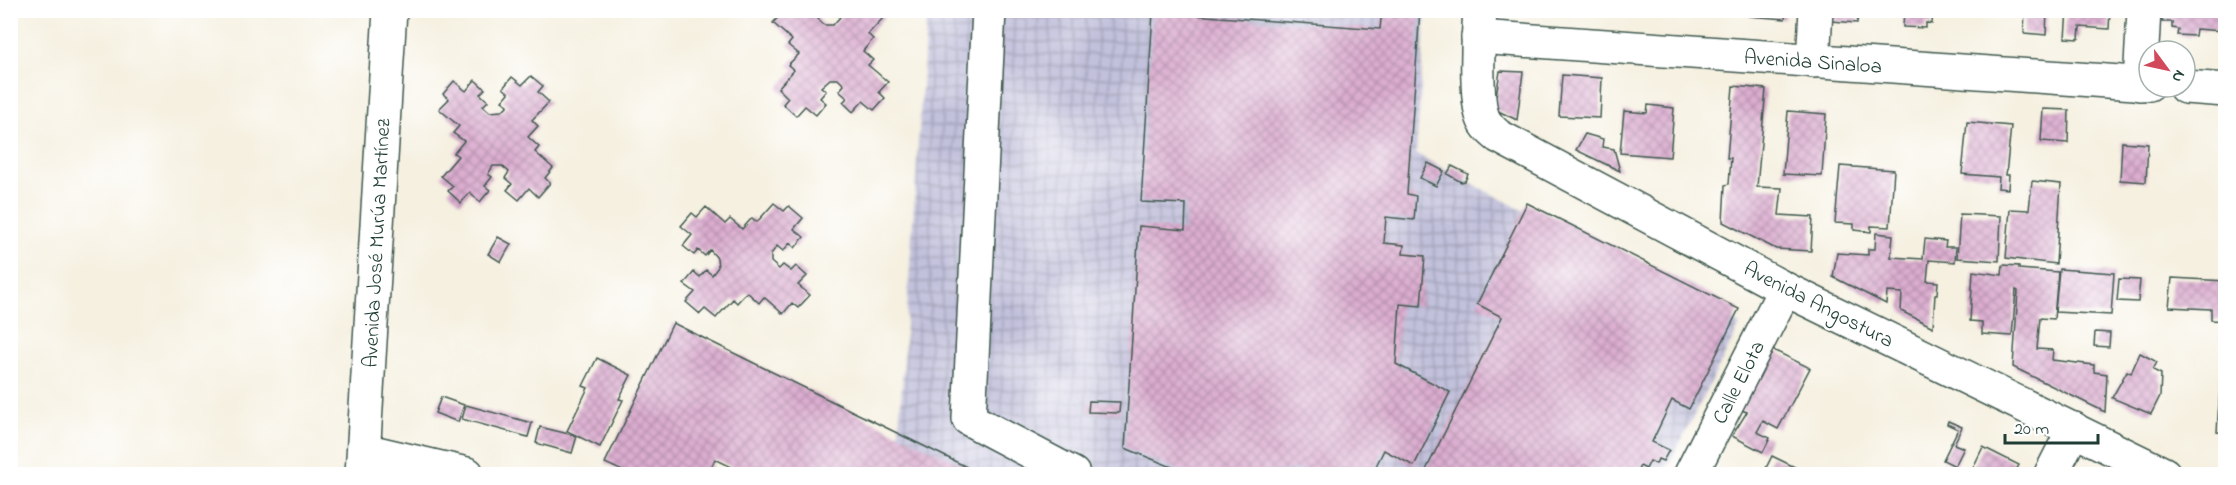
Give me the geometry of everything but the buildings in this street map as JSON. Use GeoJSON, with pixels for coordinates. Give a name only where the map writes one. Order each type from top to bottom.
{"type":"FeatureCollection","features":[{"type":"Feature","properties":{"kind":"street","name":"Avenida José Murúa Martínez"},"geometry":{"type":"LineString","coordinates":[[363,462],[390,10]]}},
{"type":"Feature","properties":{"kind":"street"},"geometry":{"type":"LineString","coordinates":[[989,10],[969,418],[1073,474]]}},
{"type":"Feature","properties":{"kind":"street"},"geometry":{"type":"LineString","coordinates":[[1813,61],[1816,10]]}},
{"type":"Feature","properties":{"kind":"street"},"geometry":{"type":"LineString","coordinates":[[2144,10],[2144,39]]}},
{"type":"Feature","properties":{"kind":"street","name":"Avenida Sinaloa"},"geometry":{"type":"LineString","coordinates":[[1479,24],[1813,61],[2137,84]]}},
{"type":"Feature","properties":{"kind":"street","name":"Avenida Angostura"},"geometry":{"type":"LineString","coordinates":[[1479,24],[1480,108],[1489,128],[1498,136],[1785,289],[2164,474]]}},
{"type":"Feature","properties":{"kind":"street"},"geometry":{"type":"LineString","coordinates":[[2197,88],[2226,90]]}},
{"type":"Feature","properties":{"kind":"street","name":"Calle Elota"},"geometry":{"type":"LineString","coordinates":[[1691,474],[1785,289]]}},
{"type":"Feature","properties":{"kind":"street"},"geometry":{"type":"LineString","coordinates":[[2051,474],[2074,429]]}},
{"type":"Feature","properties":{"kind":"street"},"geometry":{"type":"LineString","coordinates":[[363,462],[467,474]]}},
{"type":"Feature","properties":{"kind":"shaded area"},"geometry":{"type":"Polygon","coordinates":[[[927,11],[1426,11],[1416,154],[1740,325],[1664,474],[951,474],[898,446],[927,11]]]}}]}
